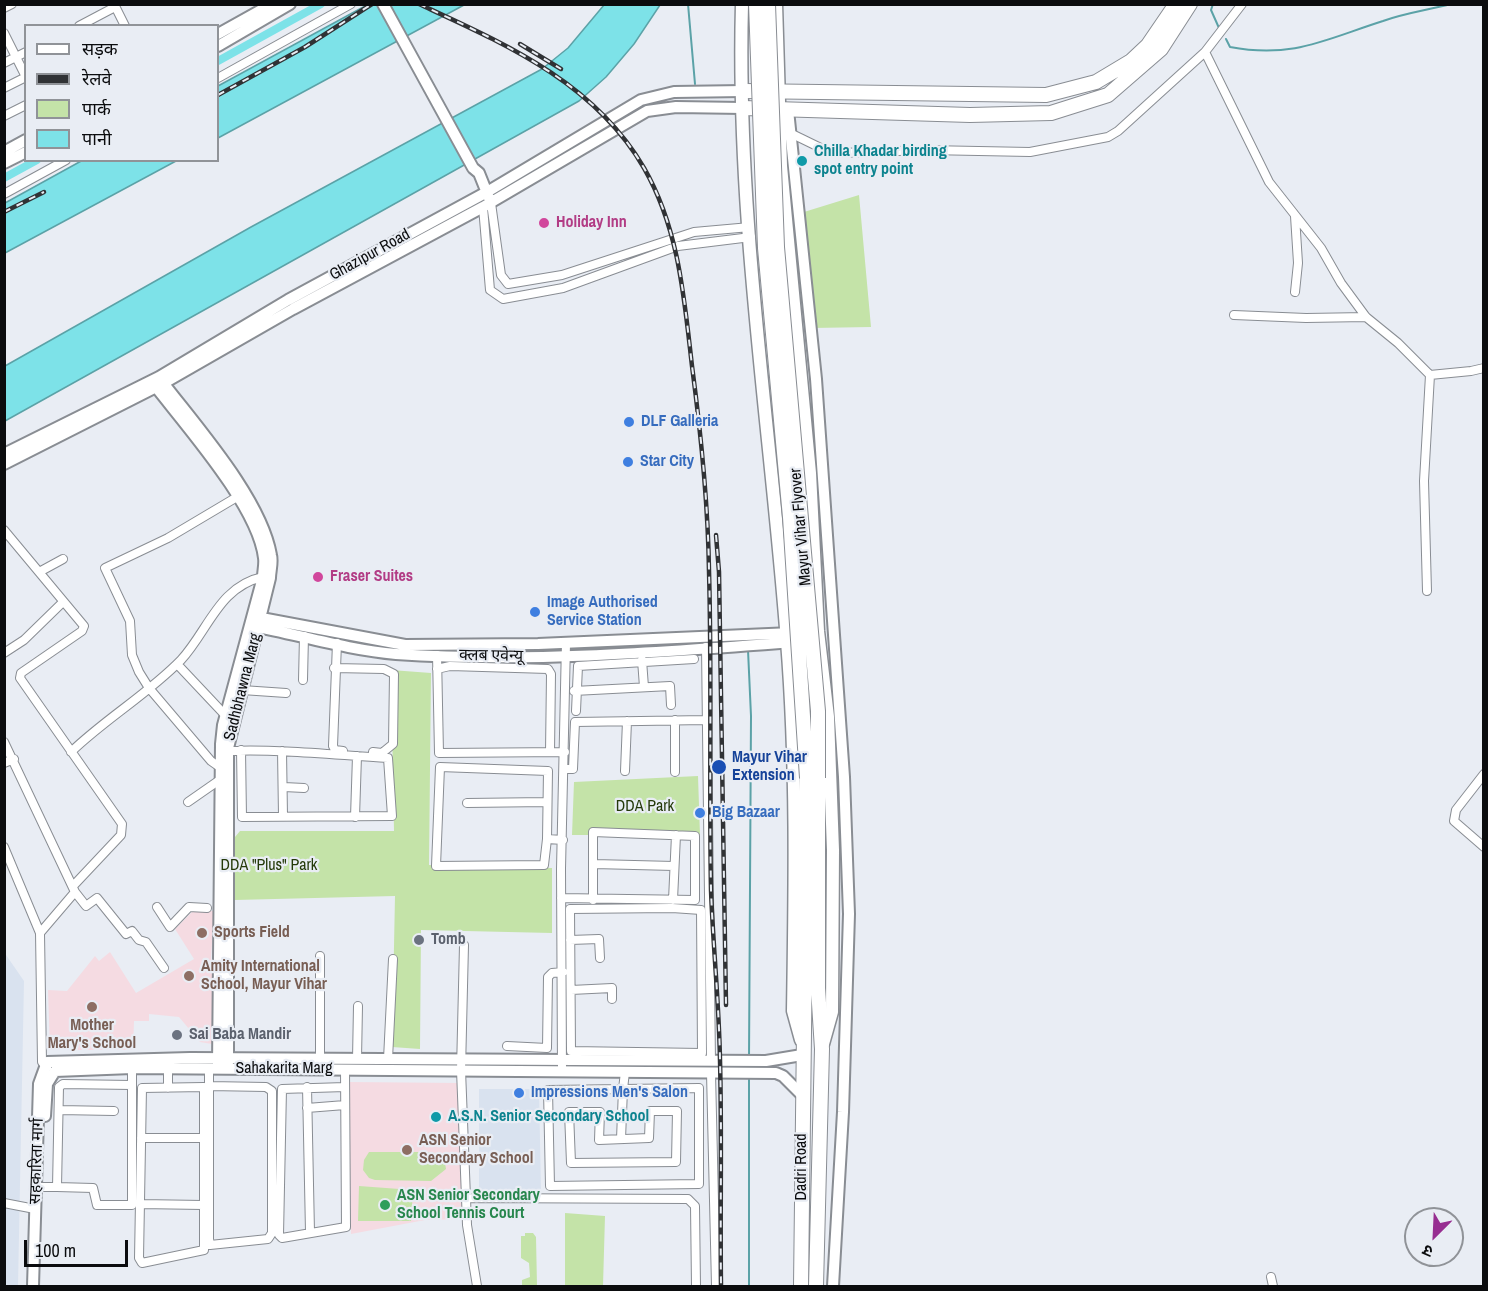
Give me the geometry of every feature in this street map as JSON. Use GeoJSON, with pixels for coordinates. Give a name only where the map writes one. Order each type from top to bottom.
{"type":"FeatureCollection","features":[{"type":"Feature","properties":{"kind":"highway","name":"Mayur Vihar Flyover"},"geometry":{"type":"LineString","coordinates":[[756,4],[765,248],[790,517],[807,778],[803,1051]]}},
{"type":"Feature","properties":{"kind":"highway","name":"Mayur Vihar Flyover"},"geometry":{"type":"LineString","coordinates":[[768,4],[777,247],[818,711],[818,988],[822,1049]]}},
{"type":"Feature","properties":{"kind":"highway"},"geometry":{"type":"LineString","coordinates":[[744,91],[1046,96],[1096,82],[1131,61],[1148,45],[1176,4]]}},
{"type":"Feature","properties":{"kind":"highway"},"geometry":{"type":"LineString","coordinates":[[743,108],[929,113],[1051,113],[1108,95],[1161,49],[1190,4]]}},
{"type":"Feature","properties":{"kind":"highway","name":"Dadri Road"},"geometry":{"type":"LineString","coordinates":[[816,1287],[822,1049]]}},
{"type":"Feature","properties":{"kind":"highway","name":"Dadri Road"},"geometry":{"type":"LineString","coordinates":[[801,1287],[803,1051]]}},
{"type":"Feature","properties":{"kind":"main road"},"geometry":{"type":"LineString","coordinates":[[742,4],[743,108],[750,232],[787,638],[796,812],[793,1011],[803,1051]]}},
{"type":"Feature","properties":{"kind":"main road"},"geometry":{"type":"LineString","coordinates":[[776,4],[779,91],[784,110],[782,178],[815,473],[819,636],[828,717],[833,850],[832,1012],[822,1049]]}},
{"type":"Feature","properties":{"kind":"main road"},"geometry":{"type":"LineString","coordinates":[[741,28],[749,39],[761,42],[771,36],[777,25]]}},
{"type":"Feature","properties":{"kind":"main road"},"geometry":{"type":"LineString","coordinates":[[791,720],[797,710],[806,705],[816,707],[828,717]]}},
{"type":"Feature","properties":{"kind":"street"},"geometry":{"type":"LineString","coordinates":[[4,8],[12,4]]}},
{"type":"Feature","properties":{"kind":"street"},"geometry":{"type":"LineString","coordinates":[[219,33],[272,4]]}},
{"type":"Feature","properties":{"kind":"street"},"geometry":{"type":"LineString","coordinates":[[219,45],[290,4]]}},
{"type":"Feature","properties":{"kind":"street"},"geometry":{"type":"LineString","coordinates":[[219,77],[351,4]]}},
{"type":"Feature","properties":{"kind":"street"},"geometry":{"type":"LineString","coordinates":[[383,4],[439,111],[472,168],[472,176],[483,190],[503,280],[495,295]]}},
{"type":"Feature","properties":{"kind":"street"},"geometry":{"type":"LineString","coordinates":[[790,133],[827,150],[840,153],[955,150],[1030,152],[1064,147],[1113,134],[1205,52],[1242,4]]}},
{"type":"Feature","properties":{"kind":"street"},"geometry":{"type":"LineString","coordinates":[[83,24],[115,6],[123,24]]}},
{"type":"Feature","properties":{"kind":"street"},"geometry":{"type":"LineString","coordinates":[[4,33],[24,73]]}},
{"type":"Feature","properties":{"kind":"street"},"geometry":{"type":"LineString","coordinates":[[1205,52],[1269,182],[1321,248],[1341,283],[1366,317],[1398,343],[1430,375],[1424,481],[1427,591]]}},
{"type":"Feature","properties":{"kind":"street"},"geometry":{"type":"LineString","coordinates":[[4,63],[24,53]]}},
{"type":"Feature","properties":{"kind":"street"},"geometry":{"type":"LineString","coordinates":[[4,88],[24,78]]}},
{"type":"Feature","properties":{"kind":"street","name":"Ghazipur Road"},"geometry":{"type":"LineString","coordinates":[[4,454],[157,382],[288,300],[640,100],[674,92],[744,91]]}},
{"type":"Feature","properties":{"kind":"street"},"geometry":{"type":"LineString","coordinates":[[4,116],[24,106]]}},
{"type":"Feature","properties":{"kind":"street","name":"Ghazipur Road"},"geometry":{"type":"LineString","coordinates":[[4,464],[487,205],[647,111],[676,106],[743,108]]}},
{"type":"Feature","properties":{"kind":"street"},"geometry":{"type":"LineString","coordinates":[[784,110],[790,133],[816,379],[815,473],[839,696],[849,914],[843,1112],[833,1287]]}},
{"type":"Feature","properties":{"kind":"street"},"geometry":{"type":"LineString","coordinates":[[4,152],[24,141]]}},
{"type":"Feature","properties":{"kind":"street"},"geometry":{"type":"LineString","coordinates":[[4,163],[24,153]]}},
{"type":"Feature","properties":{"kind":"street"},"geometry":{"type":"LineString","coordinates":[[4,194],[62,162]]}},
{"type":"Feature","properties":{"kind":"street"},"geometry":{"type":"LineString","coordinates":[[487,205],[490,290],[495,295],[507,299],[563,288],[678,246],[750,232]]}},
{"type":"Feature","properties":{"kind":"street"},"geometry":{"type":"LineString","coordinates":[[1295,216],[1298,264],[1295,292]]}},
{"type":"Feature","properties":{"kind":"street"},"geometry":{"type":"LineString","coordinates":[[503,280],[519,284],[562,275],[694,232],[750,232]]}},
{"type":"Feature","properties":{"kind":"street"},"geometry":{"type":"LineString","coordinates":[[1234,315],[1306,318],[1366,317]]}},
{"type":"Feature","properties":{"kind":"street"},"geometry":{"type":"LineString","coordinates":[[1430,375],[1471,372],[1484,368]]}},
{"type":"Feature","properties":{"kind":"street","name":"Sadhbhawna Marg"},"geometry":{"type":"LineString","coordinates":[[157,382],[231,485],[253,526],[264,558],[255,622],[228,750],[220,1064]]}},
{"type":"Feature","properties":{"kind":"street","name":"Sadhbhawna Marg"},"geometry":{"type":"LineString","coordinates":[[157,382],[239,481],[263,531],[272,556],[255,622],[226,716],[221,773],[220,1064]]}},
{"type":"Feature","properties":{"kind":"street"},"geometry":{"type":"LineString","coordinates":[[188,802],[221,773],[171,711],[149,688],[132,655],[130,621],[105,568],[168,538],[237,497]]}},
{"type":"Feature","properties":{"kind":"street"},"geometry":{"type":"LineString","coordinates":[[4,530],[41,571],[84,628],[49,651],[20,676],[122,824],[121,835],[74,889],[40,933]]}},
{"type":"Feature","properties":{"kind":"street"},"geometry":{"type":"LineString","coordinates":[[41,571],[63,559]]}},
{"type":"Feature","properties":{"kind":"street"},"geometry":{"type":"LineString","coordinates":[[71,752],[92,732],[177,664],[224,599],[254,579],[263,577]]}},
{"type":"Feature","properties":{"kind":"street"},"geometry":{"type":"LineString","coordinates":[[5,653],[24,640],[63,602]]}},
{"type":"Feature","properties":{"kind":"street","name":"क्लब एवेन्यू"},"geometry":{"type":"LineString","coordinates":[[255,622],[337,643],[393,653],[438,655],[566,655],[706,647],[733,641]]}},
{"type":"Feature","properties":{"kind":"street","name":"क्लब एवेन्यू"},"geometry":{"type":"LineString","coordinates":[[255,622],[396,645],[733,641]]}},
{"type":"Feature","properties":{"kind":"street"},"geometry":{"type":"LineString","coordinates":[[303,680],[304,636]]}},
{"type":"Feature","properties":{"kind":"street"},"geometry":{"type":"LineString","coordinates":[[733,641],[819,636]]}},
{"type":"Feature","properties":{"kind":"street"},"geometry":{"type":"LineString","coordinates":[[334,668],[384,669],[394,674],[394,739],[386,751],[339,751],[333,746],[334,668],[337,643]]}},
{"type":"Feature","properties":{"kind":"street"},"geometry":{"type":"LineString","coordinates":[[564,1058],[561,898],[566,643]]}},
{"type":"Feature","properties":{"kind":"street"},"geometry":{"type":"LineString","coordinates":[[706,647],[711,1061]]}},
{"type":"Feature","properties":{"kind":"street"},"geometry":{"type":"LineString","coordinates":[[438,655],[439,753],[565,752]]}},
{"type":"Feature","properties":{"kind":"street"},"geometry":{"type":"LineString","coordinates":[[576,711],[578,666],[642,660],[694,659]]}},
{"type":"Feature","properties":{"kind":"street"},"geometry":{"type":"LineString","coordinates":[[642,660],[644,687]]}},
{"type":"Feature","properties":{"kind":"street"},"geometry":{"type":"LineString","coordinates":[[177,664],[226,716]]}},
{"type":"Feature","properties":{"kind":"street"},"geometry":{"type":"LineString","coordinates":[[437,669],[450,666],[548,669],[551,674],[550,752]]}},
{"type":"Feature","properties":{"kind":"street"},"geometry":{"type":"LineString","coordinates":[[565,691],[670,686],[671,705]]}},
{"type":"Feature","properties":{"kind":"street"},"geometry":{"type":"LineString","coordinates":[[242,690],[286,693]]}},
{"type":"Feature","properties":{"kind":"street"},"geometry":{"type":"LineString","coordinates":[[675,720],[675,772]]}},
{"type":"Feature","properties":{"kind":"street"},"geometry":{"type":"LineString","coordinates":[[565,769],[573,769],[575,722],[706,720]]}},
{"type":"Feature","properties":{"kind":"street"},"geometry":{"type":"LineString","coordinates":[[625,771],[627,721]]}},
{"type":"Feature","properties":{"kind":"street"},"geometry":{"type":"LineString","coordinates":[[4,742],[74,889],[86,906],[97,898],[126,934],[132,931],[139,940],[146,942],[164,968]]}},
{"type":"Feature","properties":{"kind":"street"},"geometry":{"type":"LineString","coordinates":[[228,750],[242,750],[282,751],[388,758],[392,816],[242,817],[240,814],[242,750]]}},
{"type":"Feature","properties":{"kind":"street"},"geometry":{"type":"LineString","coordinates":[[282,751],[284,816]]}},
{"type":"Feature","properties":{"kind":"street"},"geometry":{"type":"LineString","coordinates":[[356,817],[357,756]]}},
{"type":"Feature","properties":{"kind":"street"},"geometry":{"type":"LineString","coordinates":[[4,762],[14,759]]}},
{"type":"Feature","properties":{"kind":"street"},"geometry":{"type":"LineString","coordinates":[[440,767],[548,771],[547,839],[544,865],[436,866],[440,767]]}},
{"type":"Feature","properties":{"kind":"street"},"geometry":{"type":"LineString","coordinates":[[1484,774],[1456,810],[1454,821],[1484,847]]}},
{"type":"Feature","properties":{"kind":"street"},"geometry":{"type":"LineString","coordinates":[[284,787],[304,788]]}},
{"type":"Feature","properties":{"kind":"street"},"geometry":{"type":"LineString","coordinates":[[467,803],[547,802]]}},
{"type":"Feature","properties":{"kind":"street"},"geometry":{"type":"LineString","coordinates":[[561,898],[593,900],[695,900],[695,836],[593,832],[593,900]]}},
{"type":"Feature","properties":{"kind":"street"},"geometry":{"type":"LineString","coordinates":[[673,900],[676,836]]}},
{"type":"Feature","properties":{"kind":"street"},"geometry":{"type":"LineString","coordinates":[[547,839],[563,840]]}},
{"type":"Feature","properties":{"kind":"street"},"geometry":{"type":"LineString","coordinates":[[4,847],[40,933],[39,975],[46,1070]]}},
{"type":"Feature","properties":{"kind":"street"},"geometry":{"type":"LineString","coordinates":[[594,864],[674,866]]}},
{"type":"Feature","properties":{"kind":"street"},"geometry":{"type":"LineString","coordinates":[[157,907],[170,927],[189,907],[207,908]]}},
{"type":"Feature","properties":{"kind":"street"},"geometry":{"type":"LineString","coordinates":[[570,909],[701,910],[702,1053],[564,1058],[571,990],[570,909]]}},
{"type":"Feature","properties":{"kind":"street"},"geometry":{"type":"LineString","coordinates":[[561,914],[570,915]]}},
{"type":"Feature","properties":{"kind":"street"},"geometry":{"type":"LineString","coordinates":[[570,940],[599,939],[600,958]]}},
{"type":"Feature","properties":{"kind":"street"},"geometry":{"type":"LineString","coordinates":[[464,945],[462,1065],[467,1225],[477,1287]]}},
{"type":"Feature","properties":{"kind":"street"},"geometry":{"type":"LineString","coordinates":[[320,956],[320,1058]]}},
{"type":"Feature","properties":{"kind":"street"},"geometry":{"type":"LineString","coordinates":[[388,1059],[393,959]]}},
{"type":"Feature","properties":{"kind":"street"},"geometry":{"type":"LineString","coordinates":[[507,1046],[547,1048],[548,977],[552,973],[563,972]]}},
{"type":"Feature","properties":{"kind":"street"},"geometry":{"type":"LineString","coordinates":[[571,990],[612,988],[612,999]]}},
{"type":"Feature","properties":{"kind":"street"},"geometry":{"type":"LineString","coordinates":[[357,1006],[357,1059]]}},
{"type":"Feature","properties":{"kind":"street","name":"Sahakarita Marg"},"geometry":{"type":"LineString","coordinates":[[462,1065],[388,1059],[320,1058],[220,1064],[168,1068],[46,1070],[47,1062],[220,1064],[345,1070],[462,1065],[564,1058],[766,1061],[803,1051]]}},
{"type":"Feature","properties":{"kind":"street","name":"Sahakarita Marg"},"geometry":{"type":"LineString","coordinates":[[564,1058],[625,1072],[765,1073],[783,1076],[802,1095]]}},
{"type":"Feature","properties":{"kind":"street"},"geometry":{"type":"LineString","coordinates":[[209,1086],[266,1087],[272,1091],[272,1233],[268,1239],[210,1245],[209,1086],[220,1064]]}},
{"type":"Feature","properties":{"kind":"street"},"geometry":{"type":"LineString","coordinates":[[40,1287],[39,1187],[93,1188],[97,1205],[132,1204],[132,1068]]}},
{"type":"Feature","properties":{"kind":"street"},"geometry":{"type":"LineString","coordinates":[[168,1068],[168,1088]]}},
{"type":"Feature","properties":{"kind":"street","name":"सहकारिता मार्ग"},"geometry":{"type":"LineString","coordinates":[[33,1287],[35,1209],[39,1187],[46,1070]]}},
{"type":"Feature","properties":{"kind":"street"},"geometry":{"type":"LineString","coordinates":[[345,1070],[347,1225],[345,1229],[310,1232],[284,1238],[279,1235],[282,1089],[345,1087]]}},
{"type":"Feature","properties":{"kind":"street"},"geometry":{"type":"LineString","coordinates":[[621,1139],[625,1072]]}},
{"type":"Feature","properties":{"kind":"street"},"geometry":{"type":"LineString","coordinates":[[711,1072],[716,1287]]}},
{"type":"Feature","properties":{"kind":"street"},"geometry":{"type":"LineString","coordinates":[[57,1186],[61,1085],[132,1085]]}},
{"type":"Feature","properties":{"kind":"street"},"geometry":{"type":"LineString","coordinates":[[204,1087],[202,1204],[204,1250],[142,1263],[139,1258],[142,1088],[168,1088],[204,1087]]}},
{"type":"Feature","properties":{"kind":"street"},"geometry":{"type":"LineString","coordinates":[[307,1087],[310,1232]]}},
{"type":"Feature","properties":{"kind":"street"},"geometry":{"type":"LineString","coordinates":[[699,1088],[699,1185],[550,1186],[548,1090],[623,1089],[699,1088]]}},
{"type":"Feature","properties":{"kind":"street"},"geometry":{"type":"LineString","coordinates":[[307,1108],[345,1105]]}},
{"type":"Feature","properties":{"kind":"street"},"geometry":{"type":"LineString","coordinates":[[59,1110],[114,1111]]}},
{"type":"Feature","properties":{"kind":"street"},"geometry":{"type":"LineString","coordinates":[[650,1111],[677,1111],[676,1162],[571,1163],[569,1112],[600,1112],[599,1140],[621,1139],[649,1138],[650,1111]]}},
{"type":"Feature","properties":{"kind":"street"},"geometry":{"type":"LineString","coordinates":[[141,1138],[203,1138]]}},
{"type":"Feature","properties":{"kind":"street"},"geometry":{"type":"LineString","coordinates":[[466,1198],[688,1199],[695,1206],[696,1287]]}},
{"type":"Feature","properties":{"kind":"street"},"geometry":{"type":"LineString","coordinates":[[4,1203],[35,1209]]}},
{"type":"Feature","properties":{"kind":"street"},"geometry":{"type":"LineString","coordinates":[[140,1204],[202,1204]]}},
{"type":"Feature","properties":{"kind":"street"},"geometry":{"type":"LineString","coordinates":[[1270,1277],[1273,1287]]}},
{"type":"Feature","properties":{"kind":"shaded area"},"geometry":{"type":"Polygon","coordinates":[[[193,911],[214,911],[211,958],[219,1017],[218,1045],[200,1042],[179,1017],[149,1014],[149,1021],[134,1021],[133,1050],[50,1050],[48,990],[67,991],[95,956],[99,961],[110,952],[136,993],[194,959],[175,929],[193,911]]]}},
{"type":"Feature","properties":{"kind":"shaded area"},"geometry":{"type":"Polygon","coordinates":[[[4,952],[24,981],[18,1286],[4,1286],[4,952]]]}},
{"type":"Feature","properties":{"kind":"shaded area","name":"ASN Senior Secondary School"},"geometry":{"type":"Polygon","coordinates":[[[348,1082],[461,1083],[467,1219],[425,1220],[351,1234],[348,1082]]]}},
{"type":"Feature","properties":{"kind":"shaded area"},"geometry":{"type":"Polygon","coordinates":[[[479,1089],[539,1089],[541,1192],[479,1190],[479,1089]]]}},
{"type":"Feature","properties":{"kind":"green space"},"geometry":{"type":"Polygon","coordinates":[[[859,195],[871,327],[812,328],[804,212],[859,195]]]}},
{"type":"Feature","properties":{"kind":"green space","name":"DDA \"Plus\" Park"},"geometry":{"type":"Polygon","coordinates":[[[391,670],[431,673],[429,865],[552,868],[552,933],[421,930],[420,1049],[392,1047],[395,896],[235,900],[235,837],[240,831],[394,831],[391,670]]]}},
{"type":"Feature","properties":{"kind":"green space","name":"DDA Park"},"geometry":{"type":"Polygon","coordinates":[[[698,776],[700,835],[572,835],[574,782],[698,776]]]}},
{"type":"Feature","properties":{"kind":"green space"},"geometry":{"type":"Polygon","coordinates":[[[369,1152],[432,1152],[444,1157],[446,1169],[431,1181],[375,1180],[369,1178],[363,1170],[364,1160],[369,1152]]]}},
{"type":"Feature","properties":{"kind":"green space","name":"ASN Senior Secondary School Tennis Court"},"geometry":{"type":"Polygon","coordinates":[[[359,1186],[413,1190],[411,1221],[358,1221],[359,1186]]]}},
{"type":"Feature","properties":{"kind":"green space"},"geometry":{"type":"Polygon","coordinates":[[[565,1213],[605,1216],[603,1286],[565,1286],[565,1213]]]}},
{"type":"Feature","properties":{"kind":"green space"},"geometry":{"type":"Polygon","coordinates":[[[525,1233],[533,1233],[536,1237],[537,1286],[522,1286],[522,1280],[530,1277],[529,1263],[521,1258],[521,1236],[525,1236],[525,1233]]]}},
{"type":"Feature","properties":{"kind":"water"},"geometry":{"type":"Polygon","coordinates":[[[367,5],[464,5],[219,137],[219,85],[367,5]]]}},
{"type":"Feature","properties":{"kind":"water"},"geometry":{"type":"Polygon","coordinates":[[[604,5],[660,5],[634,44],[606,77],[579,101],[5,421],[5,366],[251,227],[542,69],[568,48],[604,5]]]}},
{"type":"Feature","properties":{"kind":"water"},"geometry":{"type":"Polygon","coordinates":[[[79,162],[174,162],[5,253],[5,203],[79,162]]]}},
{"type":"Feature","properties":{"kind":"waterway"},"geometry":{"type":"LineString","coordinates":[[219,60],[321,4]]}},
{"type":"Feature","properties":{"kind":"waterway"},"geometry":{"type":"LineString","coordinates":[[688,4],[695,84]]}},
{"type":"Feature","properties":{"kind":"waterway"},"geometry":{"type":"LineString","coordinates":[[1213,4],[1211,10],[1219,28]]}},
{"type":"Feature","properties":{"kind":"waterway"},"geometry":{"type":"LineString","coordinates":[[1226,39],[1230,47],[1272,51],[1291,49],[1400,16],[1451,4]]}},
{"type":"Feature","properties":{"kind":"waterway"},"geometry":{"type":"LineString","coordinates":[[4,178],[33,162]]}},
{"type":"Feature","properties":{"kind":"waterway"},"geometry":{"type":"LineString","coordinates":[[748,650],[751,716],[749,1059]]}},
{"type":"Feature","properties":{"kind":"waterway"},"geometry":{"type":"LineString","coordinates":[[749,1076],[749,1286]]}},
{"type":"Feature","properties":{"kind":"railway"},"geometry":{"type":"LineString","coordinates":[[219,94],[305,47],[372,4]]}},
{"type":"Feature","properties":{"kind":"railway"},"geometry":{"type":"LineString","coordinates":[[419,4],[515,51],[574,89],[600,112],[624,138],[656,191],[678,264],[701,443],[707,519],[711,890],[721,1088],[721,1286]]}},
{"type":"Feature","properties":{"kind":"railway"},"geometry":{"type":"LineString","coordinates":[[520,44],[561,69]]}},
{"type":"Feature","properties":{"kind":"railway"},"geometry":{"type":"LineString","coordinates":[[4,212],[44,192]]}},
{"type":"Feature","properties":{"kind":"railway"},"geometry":{"type":"LineString","coordinates":[[716,535],[719,572],[726,1005]]}},
{"type":"Feature","properties":{"kind":"place","name":"Chilla Khadar birding spot entry point"},"geometry":{"type":"Point","coordinates":[802,161]}},
{"type":"Feature","properties":{"kind":"place","name":"Holiday Inn"},"geometry":{"type":"Point","coordinates":[544,223]}},
{"type":"Feature","properties":{"kind":"place","name":"DLF Galleria"},"geometry":{"type":"Point","coordinates":[629,422]}},
{"type":"Feature","properties":{"kind":"place","name":"Star City"},"geometry":{"type":"Point","coordinates":[628,462]}},
{"type":"Feature","properties":{"kind":"place","name":"Fraser Suites"},"geometry":{"type":"Point","coordinates":[318,577]}},
{"type":"Feature","properties":{"kind":"place","name":"Image Authorised Service Station"},"geometry":{"type":"Point","coordinates":[535,612]}},
{"type":"Feature","properties":{"kind":"place","name":"Mayur Vihar Extension"},"geometry":{"type":"Point","coordinates":[719,767]}},
{"type":"Feature","properties":{"kind":"place","name":"Big Bazaar"},"geometry":{"type":"Point","coordinates":[700,813]}},
{"type":"Feature","properties":{"kind":"place","name":"Sports Field"},"geometry":{"type":"Point","coordinates":[202,933]}},
{"type":"Feature","properties":{"kind":"place","name":"Tomb"},"geometry":{"type":"Point","coordinates":[419,940]}},
{"type":"Feature","properties":{"kind":"place","name":"Amity International School, Mayur Vihar"},"geometry":{"type":"Point","coordinates":[189,976]}},
{"type":"Feature","properties":{"kind":"place","name":"Mother Mary's School"},"geometry":{"type":"Point","coordinates":[92,1007]}},
{"type":"Feature","properties":{"kind":"place","name":"Sai Baba Mandir"},"geometry":{"type":"Point","coordinates":[177,1035]}},
{"type":"Feature","properties":{"kind":"place","name":"Impressions Men's Salon"},"geometry":{"type":"Point","coordinates":[519,1093]}},
{"type":"Feature","properties":{"kind":"place","name":"A.S.N. Senior Secondary School"},"geometry":{"type":"Point","coordinates":[436,1117]}},
{"type":"Feature","properties":{"kind":"place","name":"ASN Senior Secondary School"},"geometry":{"type":"Point","coordinates":[407,1150]}},
{"type":"Feature","properties":{"kind":"place","name":"ASN Senior Secondary School Tennis Court"},"geometry":{"type":"Point","coordinates":[385,1205]}}]}
